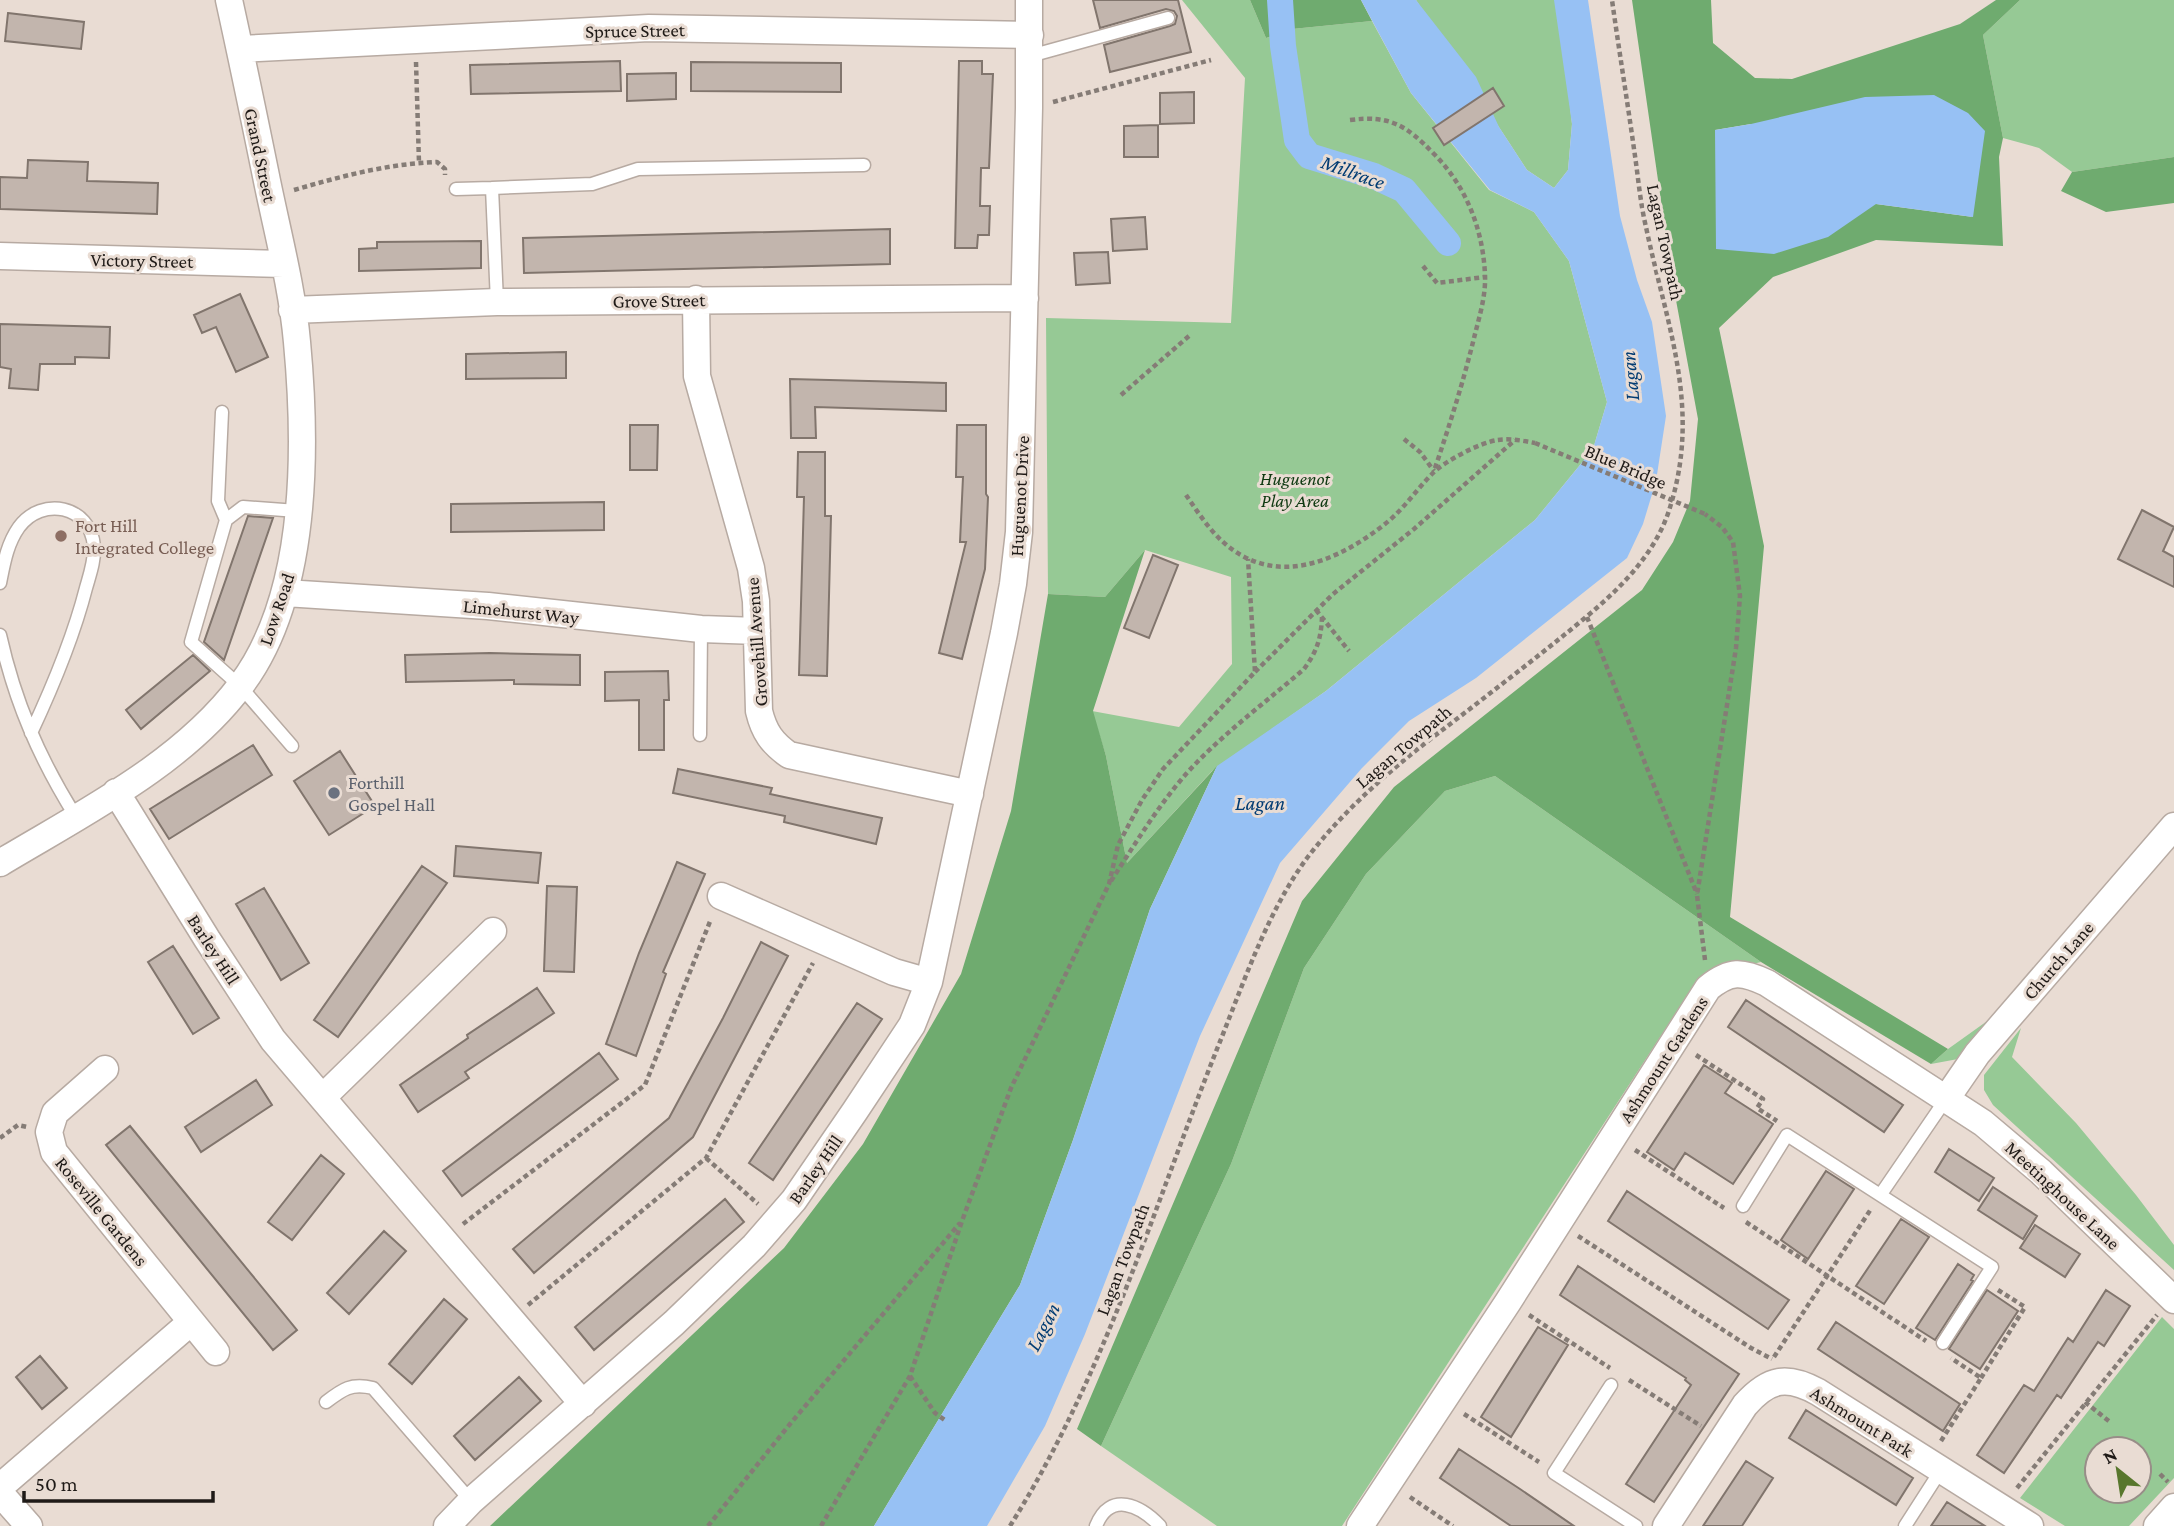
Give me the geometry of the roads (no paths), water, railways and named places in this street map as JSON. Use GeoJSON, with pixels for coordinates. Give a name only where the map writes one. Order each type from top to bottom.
{"type":"FeatureCollection","features":[{"type":"Feature","properties":{"kind":"street","name":"Grand Street"},"geometry":{"type":"LineString","coordinates":[[229,0],[292,310]]}},
{"type":"Feature","properties":{"kind":"street","name":"Huguenot Drive"},"geometry":{"type":"LineString","coordinates":[[929,982],[1009,608],[1019,532],[1029,108],[1028,0]]}},
{"type":"Feature","properties":{"kind":"street","name":"Spruce Street"},"geometry":{"type":"LineString","coordinates":[[240,49],[649,28],[1030,45]]}},
{"type":"Feature","properties":{"kind":"street","name":"Victory Street"},"geometry":{"type":"LineString","coordinates":[[0,256],[284,264]]}},
{"type":"Feature","properties":{"kind":"street","name":"Grove Street"},"geometry":{"type":"LineString","coordinates":[[292,310],[496,302],[1025,298]]}},
{"type":"Feature","properties":{"kind":"street","name":"Grovehill Avenue"},"geometry":{"type":"LineString","coordinates":[[696,299],[697,376],[751,568],[757,631],[759,711],[763,728],[774,744],[789,755],[970,794]]}},
{"type":"Feature","properties":{"kind":"street","name":"Low Road"},"geometry":{"type":"LineString","coordinates":[[0,863],[161,762],[195,733],[240,686],[261,654],[285,593],[292,563],[298,511],[301,430],[297,342],[292,310]]}},
{"type":"Feature","properties":{"kind":"street","name":"Limehurst Way"},"geometry":{"type":"LineString","coordinates":[[285,593],[488,606],[701,629],[757,631]]}},
{"type":"Feature","properties":{"kind":"street","name":"Barley Hill"},"geometry":{"type":"LineString","coordinates":[[117,792],[273,1040],[583,1404]]}},
{"type":"Feature","properties":{"kind":"street","name":"Church Lane"},"geometry":{"type":"LineString","coordinates":[[1946,1099],[1977,1054],[2174,826]]}},
{"type":"Feature","properties":{"kind":"street"},"geometry":{"type":"LineString","coordinates":[[721,895],[894,972],[929,982]]}},
{"type":"Feature","properties":{"kind":"street"},"geometry":{"type":"LineString","coordinates":[[323,1097],[493,931]]}},
{"type":"Feature","properties":{"kind":"street","name":"Ashmount Gardens"},"geometry":{"type":"LineString","coordinates":[[1360,1526],[1708,988],[1728,975],[1750,975],[1767,983],[1946,1099]]}},
{"type":"Feature","properties":{"kind":"street","name":"Barley Hill"},"geometry":{"type":"LineString","coordinates":[[447,1526],[471,1501],[674,1323],[754,1245],[794,1200],[912,1025],[929,982]]}},
{"type":"Feature","properties":{"kind":"street","name":"Roseville Gardens"},"geometry":{"type":"LineString","coordinates":[[105,1069],[55,1113],[49,1132],[54,1152],[216,1352]]}},
{"type":"Feature","properties":{"kind":"street","name":"Meetinghouse Lane"},"geometry":{"type":"LineString","coordinates":[[1946,1099],[1983,1123],[2041,1172],[2173,1299]]}},
{"type":"Feature","properties":{"kind":"street"},"geometry":{"type":"LineString","coordinates":[[0,1487],[191,1322]]}},
{"type":"Feature","properties":{"kind":"street","name":"Ashmount Park"},"geometry":{"type":"LineString","coordinates":[[1666,1526],[1745,1405],[1757,1391],[1771,1383],[1787,1381],[1802,1384],[2030,1526]]}},
{"type":"Feature","properties":{"kind":"street"},"geometry":{"type":"LineString","coordinates":[[0,1493],[29,1526]]}},
{"type":"Feature","properties":{"kind":"street"},"geometry":{"type":"LineString","coordinates":[[2157,1526],[2174,1507]]}},
{"type":"Feature","properties":{"kind":"lane"},"geometry":{"type":"LineString","coordinates":[[1030,45],[1168,18]]}},
{"type":"Feature","properties":{"kind":"lane"},"geometry":{"type":"LineString","coordinates":[[456,188],[592,184],[638,169],[864,165]]}},
{"type":"Feature","properties":{"kind":"lane"},"geometry":{"type":"LineString","coordinates":[[492,188],[496,302]]}},
{"type":"Feature","properties":{"kind":"lane"},"geometry":{"type":"LineString","coordinates":[[222,412],[218,501],[226,520]]}},
{"type":"Feature","properties":{"kind":"lane"},"geometry":{"type":"LineString","coordinates":[[292,746],[240,686],[191,642],[226,520],[243,507],[298,511]]}},
{"type":"Feature","properties":{"kind":"lane"},"geometry":{"type":"LineString","coordinates":[[0,583],[8,545],[20,525],[35,513],[51,508],[66,509],[78,516],[89,528],[94,542],[94,557],[79,616],[65,658],[30,733]]}},
{"type":"Feature","properties":{"kind":"lane"},"geometry":{"type":"LineString","coordinates":[[701,629],[701,735]]}},
{"type":"Feature","properties":{"kind":"lane"},"geometry":{"type":"LineString","coordinates":[[0,635],[9,677],[30,733],[49,774],[76,817]]}},
{"type":"Feature","properties":{"kind":"lane"},"geometry":{"type":"LineString","coordinates":[[1881,1194],[1946,1099]]}},
{"type":"Feature","properties":{"kind":"lane"},"geometry":{"type":"LineString","coordinates":[[1739,1211],[1787,1135],[1881,1194],[1992,1267],[1943,1343]]}},
{"type":"Feature","properties":{"kind":"lane"},"geometry":{"type":"LineString","coordinates":[[326,1402],[345,1387],[359,1385],[373,1388],[471,1501]]}},
{"type":"Feature","properties":{"kind":"lane"},"geometry":{"type":"LineString","coordinates":[[1611,1385],[1555,1473],[1636,1526]]}},
{"type":"Feature","properties":{"kind":"lane"},"geometry":{"type":"LineString","coordinates":[[1905,1526],[1934,1466]]}},
{"type":"Feature","properties":{"kind":"lane"},"geometry":{"type":"LineString","coordinates":[[1096,1526],[1099,1517],[1110,1508],[1124,1504],[1136,1506],[1160,1526]]}},
{"type":"Feature","properties":{"kind":"water","name":"Lagan"},"geometry":{"type":"Polygon","coordinates":[[[1361,0],[1416,0],[1476,77],[1499,127],[1527,170],[1554,188],[1568,170],[1572,124],[1554,0],[1588,0],[1620,216],[1637,280],[1652,322],[1666,416],[1656,481],[1643,524],[1627,558],[1476,678],[1409,721],[1362,768],[1280,863],[1200,1036],[1085,1334],[1045,1426],[987,1526],[874,1526],[1020,1285],[1073,1140],[1150,909],[1217,766],[1326,691],[1535,520],[1593,449],[1607,402],[1569,261],[1534,212],[1490,190],[1411,93],[1361,0]]]}},
{"type":"Feature","properties":{"kind":"water"},"geometry":{"type":"Polygon","coordinates":[[[1934,95],[1968,113],[1985,131],[1973,217],[1876,204],[1828,237],[1774,254],[1716,249],[1715,130],[1865,97],[1934,95]]]}},
{"type":"Feature","properties":{"kind":"waterway","name":"Millrace"},"geometry":{"type":"LineString","coordinates":[[1280,0],[1283,46],[1297,140],[1309,156],[1374,176],[1404,190],[1448,243]]}},
{"type":"Feature","properties":{"kind":"place","name":"Fort Hill Integrated College"},"geometry":{"type":"Point","coordinates":[61,536]}},
{"type":"Feature","properties":{"kind":"place","name":"Forthill Gospel Hall"},"geometry":{"type":"Point","coordinates":[334,793]}},
{"type":"Feature","properties":{"kind":"park label","name":"Huguenot Play Area"},"geometry":{"type":"Point","coordinates":[1295,489]}}]}
